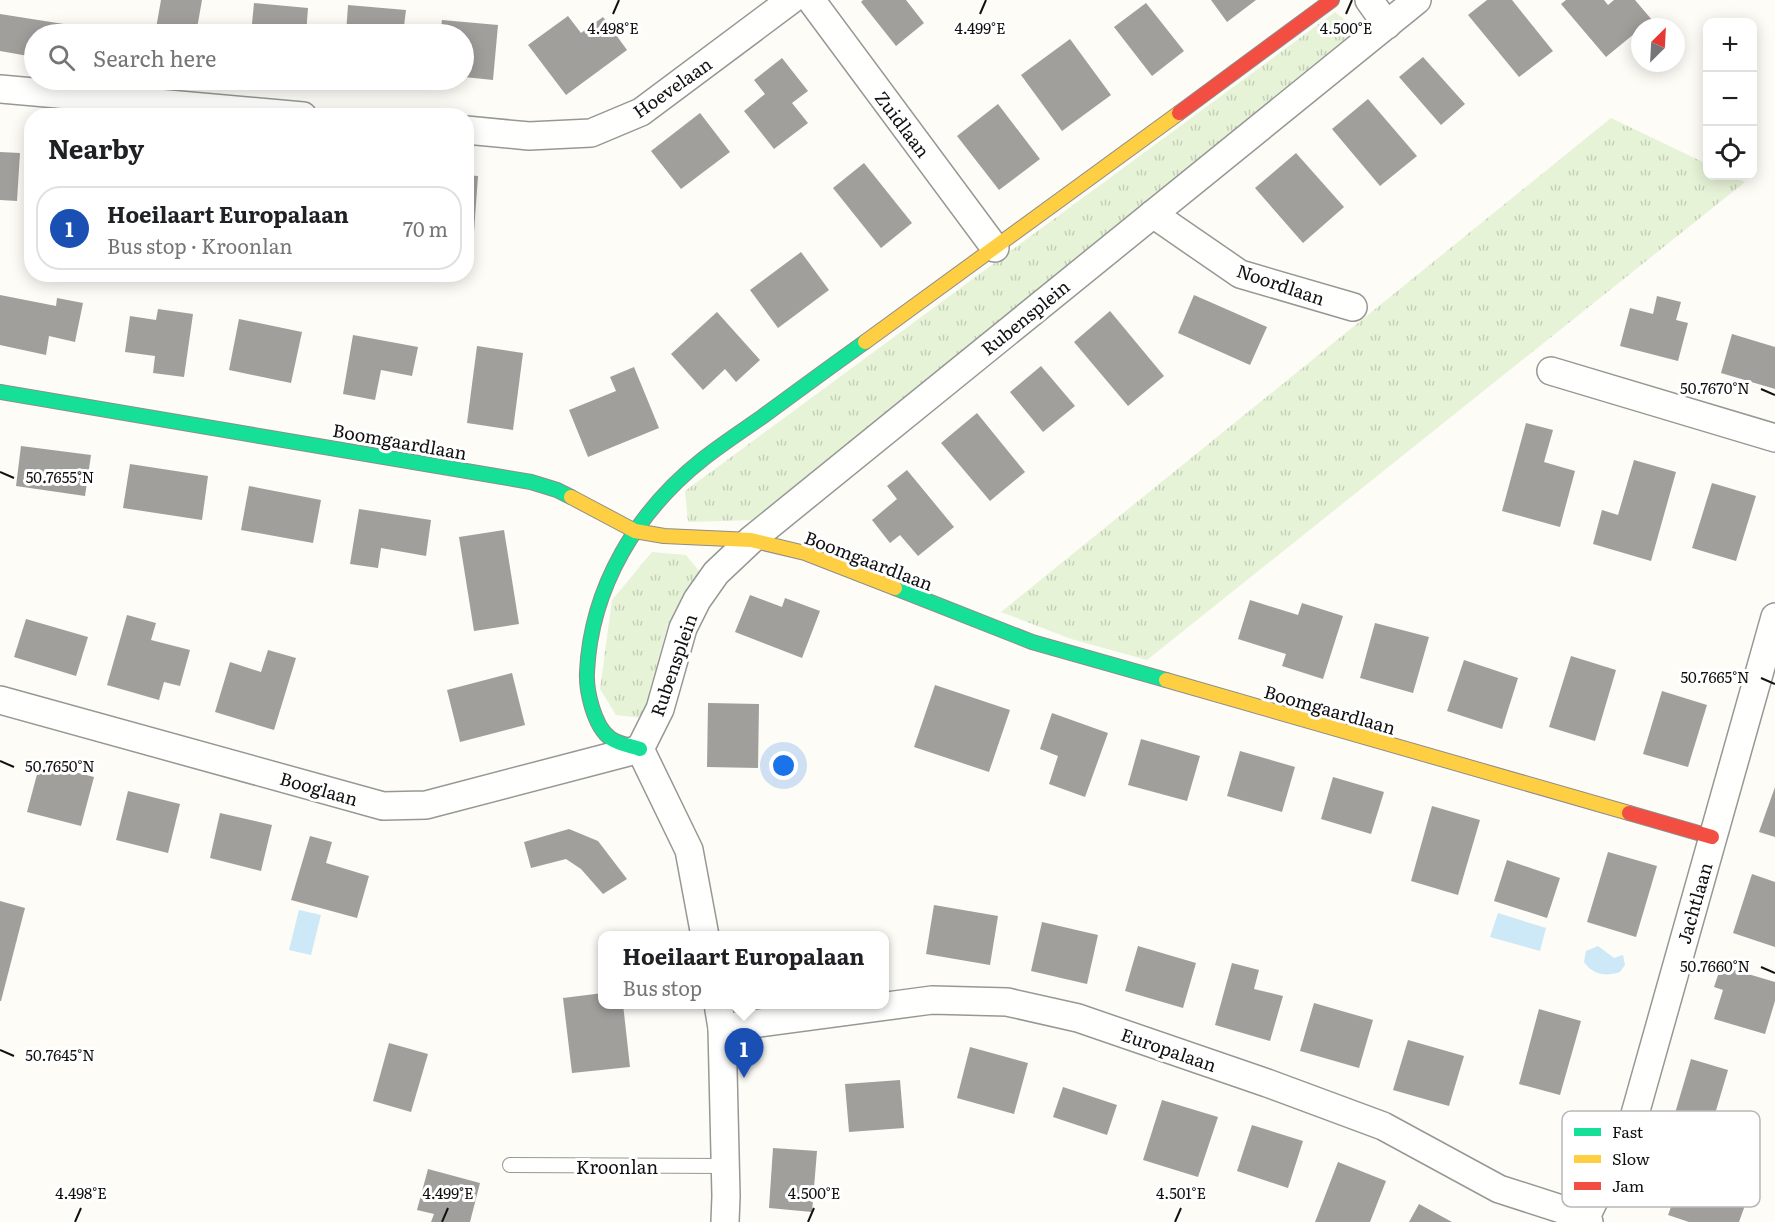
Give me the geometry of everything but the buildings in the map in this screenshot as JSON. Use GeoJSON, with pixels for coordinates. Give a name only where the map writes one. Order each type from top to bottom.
{"type":"FeatureCollection","features":[{"type":"Feature","properties":{"kind":"street","name":"Hoevelaan"},"geometry":{"type":"LineString","coordinates":[[474,131],[529,135],[591,133],[641,112],[791,0]]}},
{"type":"Feature","properties":{"kind":"street","name":"Zuidlaan"},"geometry":{"type":"LineString","coordinates":[[811,0],[995,248]]}},
{"type":"Feature","properties":{"kind":"street"},"geometry":{"type":"LineString","coordinates":[[704,931],[689,850],[640,749],[609,737],[593,715],[587,684],[589,648],[594,619],[604,585],[634,531],[667,492],[702,460],[1332,0]]}},
{"type":"Feature","properties":{"kind":"street"},"geometry":{"type":"LineString","coordinates":[[1369,0],[1387,25]]}},
{"type":"Feature","properties":{"kind":"street","name":"Rubensplein"},"geometry":{"type":"LineString","coordinates":[[640,749],[660,710],[683,628],[697,600],[716,573],[751,540],[1417,0]]}},
{"type":"Feature","properties":{"kind":"street"},"geometry":{"type":"LineString","coordinates":[[0,89],[213,108]]}},
{"type":"Feature","properties":{"kind":"street","name":"Noordlaan"},"geometry":{"type":"LineString","coordinates":[[1153,214],[1240,274],[1353,308]]}},
{"type":"Feature","properties":{"kind":"street"},"geometry":{"type":"LineString","coordinates":[[1551,371],[1775,438]]}},
{"type":"Feature","properties":{"kind":"street","name":"Boomgaardlaan"},"geometry":{"type":"LineString","coordinates":[[0,392],[531,482],[557,490],[634,531],[664,536],[751,540],[805,553],[1032,642],[1712,837]]}},
{"type":"Feature","properties":{"kind":"street","name":"Jachtlaan"},"geometry":{"type":"LineString","coordinates":[[1636,1111],[1775,617]]}},
{"type":"Feature","properties":{"kind":"street","name":"Booglaan"},"geometry":{"type":"LineString","coordinates":[[0,700],[382,806],[426,805],[640,749]]}},
{"type":"Feature","properties":{"kind":"street","name":"Europalaan"},"geometry":{"type":"LineString","coordinates":[[889,1003],[932,1000],[1007,1002],[1068,1015],[1267,1083],[1383,1126],[1499,1189],[1587,1220]]}},
{"type":"Feature","properties":{"kind":"street","name":"Europalaan"},"geometry":{"type":"LineString","coordinates":[[720,1016],[813,1009]]}},
{"type":"Feature","properties":{"kind":"street"},"geometry":{"type":"LineString","coordinates":[[720,1016],[725,1222]]}},
{"type":"Feature","properties":{"kind":"lane","name":"Kroonlan"},"geometry":{"type":"LineString","coordinates":[[510,1165],[725,1166]]}},
{"type":"Feature","properties":{"kind":"green space"},"geometry":{"type":"Polygon","coordinates":[[[1335,12],[1360,32],[754,520],[688,522],[685,491],[1335,12]]]}},
{"type":"Feature","properties":{"kind":"green space"},"geometry":{"type":"Polygon","coordinates":[[[1611,118],[1703,162],[1703,180],[1745,182],[1147,660],[1071,639],[1001,612],[1611,118]]]}},
{"type":"Feature","properties":{"kind":"green space"},"geometry":{"type":"Polygon","coordinates":[[[652,552],[686,555],[699,571],[668,624],[642,718],[616,715],[600,689],[612,600],[652,552]]]}},
{"type":"Feature","properties":{"kind":"water"},"geometry":{"type":"Polygon","coordinates":[[[299,910],[321,915],[311,955],[289,950],[299,910]]]}},
{"type":"Feature","properties":{"kind":"water"},"geometry":{"type":"Polygon","coordinates":[[[1498,913],[1546,928],[1540,951],[1490,937],[1498,913]]]}},
{"type":"Feature","properties":{"kind":"water"},"geometry":{"type":"Polygon","coordinates":[[[1598,946],[1614,958],[1623,955],[1625,965],[1620,972],[1600,974],[1591,970],[1584,962],[1586,951],[1598,946]]]}},
{"type":"Feature","properties":{"kind":"traffic: fast"},"geometry":{"type":"LineString","coordinates":[[640,749],[617,742],[604,732],[592,708],[587,680],[590,641],[598,610],[608,581],[622,553],[638,527],[658,502],[703,459],[865,342]]}},
{"type":"Feature","properties":{"kind":"traffic: fast"},"geometry":{"type":"LineString","coordinates":[[0,392],[531,482],[571,497]]}},
{"type":"Feature","properties":{"kind":"traffic: fast"},"geometry":{"type":"LineString","coordinates":[[895,588],[1032,642],[1166,680]]}},
{"type":"Feature","properties":{"kind":"traffic: slow"},"geometry":{"type":"LineString","coordinates":[[865,342],[1179,113]]}},
{"type":"Feature","properties":{"kind":"traffic: slow"},"geometry":{"type":"LineString","coordinates":[[571,497],[635,531],[664,536],[751,540],[805,553],[895,588]]}},
{"type":"Feature","properties":{"kind":"traffic: slow"},"geometry":{"type":"LineString","coordinates":[[1166,680],[1629,813]]}},
{"type":"Feature","properties":{"kind":"traffic: jam"},"geometry":{"type":"LineString","coordinates":[[1179,113],[1332,0]]}},
{"type":"Feature","properties":{"kind":"traffic: jam"},"geometry":{"type":"LineString","coordinates":[[1629,813],[1712,837]]}},
{"type":"Feature","properties":{"kind":"place","name":"Hoeilaart Europalaan"},"geometry":{"type":"Point","coordinates":[744,1078]}}]}
